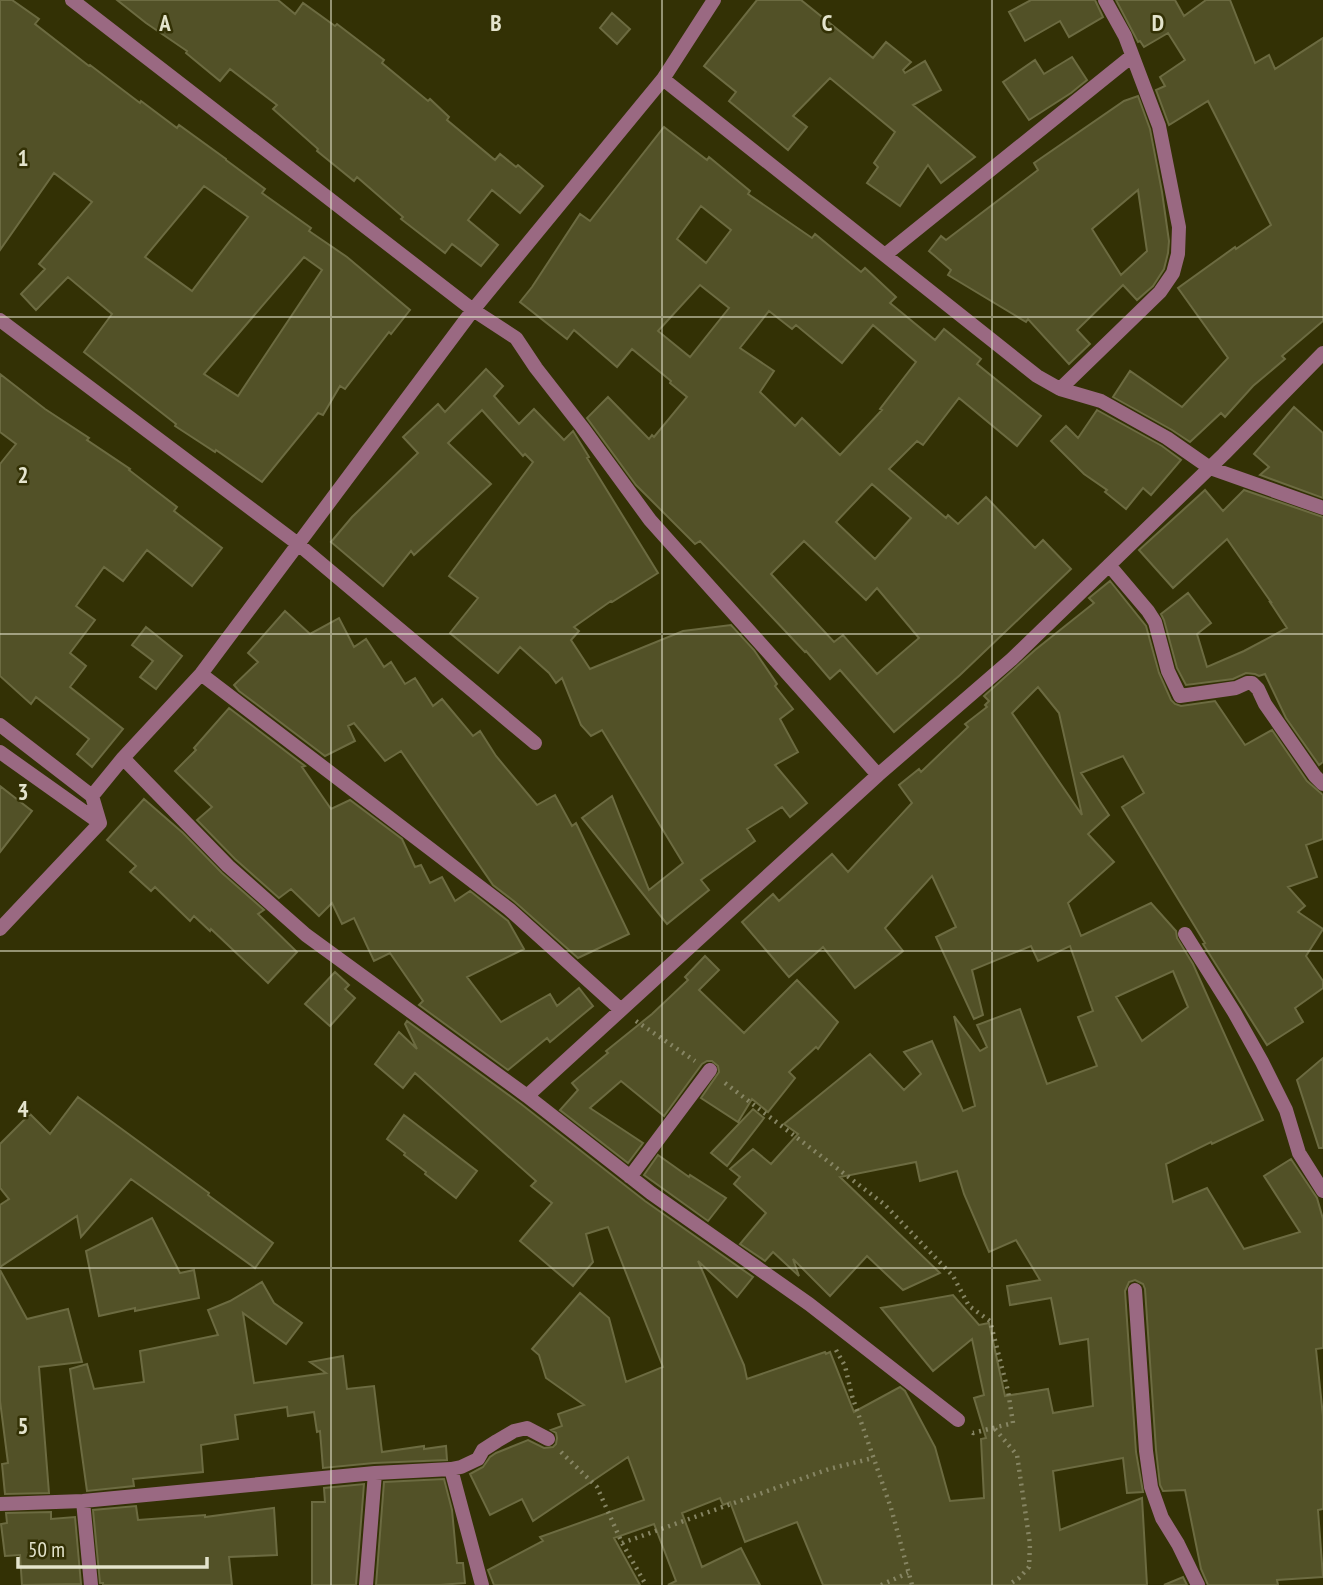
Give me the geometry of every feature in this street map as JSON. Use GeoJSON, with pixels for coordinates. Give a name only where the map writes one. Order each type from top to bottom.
{"type":"FeatureCollection","features":[{"type":"Feature","properties":{"kind":"street"},"geometry":{"type":"LineString","coordinates":[[72,0],[473,310],[516,338],[650,520],[878,775]]}},
{"type":"Feature","properties":{"kind":"street"},"geometry":{"type":"LineString","coordinates":[[92,796],[123,758],[201,674],[473,310],[663,79],[714,0]]}},
{"type":"Feature","properties":{"kind":"street"},"geometry":{"type":"LineString","coordinates":[[1060,389],[1160,292],[1173,273],[1178,254],[1179,227],[1159,126],[1125,36],[1105,0]]}},
{"type":"Feature","properties":{"kind":"street"},"geometry":{"type":"LineString","coordinates":[[885,256],[1132,55]]}},
{"type":"Feature","properties":{"kind":"street"},"geometry":{"type":"LineString","coordinates":[[663,79],[1037,376],[1060,389],[1101,401],[1167,438],[1210,468],[1323,508]]}},
{"type":"Feature","properties":{"kind":"street"},"geometry":{"type":"LineString","coordinates":[[0,320],[298,544],[536,743]]}},
{"type":"Feature","properties":{"kind":"street"},"geometry":{"type":"LineString","coordinates":[[527,1096],[878,775],[1012,659],[1210,468],[1323,353]]}},
{"type":"Feature","properties":{"kind":"street"},"geometry":{"type":"LineString","coordinates":[[1109,565],[1155,622],[1168,671],[1180,696],[1252,683],[1323,785]]}},
{"type":"Feature","properties":{"kind":"street"},"geometry":{"type":"LineString","coordinates":[[201,674],[509,909],[621,1010]]}},
{"type":"Feature","properties":{"kind":"street"},"geometry":{"type":"LineString","coordinates":[[0,725],[92,796],[100,823]]}},
{"type":"Feature","properties":{"kind":"street"},"geometry":{"type":"LineString","coordinates":[[0,752],[100,823]]}},
{"type":"Feature","properties":{"kind":"street"},"geometry":{"type":"LineString","coordinates":[[123,758],[228,866],[306,935],[527,1096],[651,1193],[809,1304],[958,1420]]}},
{"type":"Feature","properties":{"kind":"street"},"geometry":{"type":"LineString","coordinates":[[0,929],[100,823]]}},
{"type":"Feature","properties":{"kind":"street"},"geometry":{"type":"LineString","coordinates":[[1185,934],[1262,1062],[1286,1110],[1299,1153],[1323,1191]]}},
{"type":"Feature","properties":{"kind":"street"},"geometry":{"type":"LineString","coordinates":[[630,1177],[710,1070]]}},
{"type":"Feature","properties":{"kind":"street"},"geometry":{"type":"LineString","coordinates":[[1135,1290],[1151,1487],[1162,1518],[1198,1585]]}},
{"type":"Feature","properties":{"kind":"street"},"geometry":{"type":"LineString","coordinates":[[0,1504],[83,1502],[375,1473],[451,1469],[478,1460],[483,1450],[514,1431],[527,1428],[548,1439]]}},
{"type":"Feature","properties":{"kind":"street"},"geometry":{"type":"LineString","coordinates":[[451,1469],[482,1585]]}},
{"type":"Feature","properties":{"kind":"street"},"geometry":{"type":"LineString","coordinates":[[366,1585],[375,1473]]}},
{"type":"Feature","properties":{"kind":"street"},"geometry":{"type":"LineString","coordinates":[[83,1502],[91,1585]]}},
{"type":"Feature","properties":{"kind":"path"},"geometry":{"type":"LineString","coordinates":[[621,1010],[710,1070],[737,1094],[884,1204],[953,1276],[969,1306],[990,1321],[1008,1391],[1013,1423],[973,1433],[958,1420]]}},
{"type":"Feature","properties":{"kind":"path"},"geometry":{"type":"LineString","coordinates":[[830,1341],[845,1366],[852,1396],[891,1508],[912,1585]]}},
{"type":"Feature","properties":{"kind":"path"},"geometry":{"type":"LineString","coordinates":[[995,1429],[1017,1455],[1030,1544],[1029,1567],[1008,1585]]}},
{"type":"Feature","properties":{"kind":"path"},"geometry":{"type":"LineString","coordinates":[[548,1439],[597,1487],[622,1543],[646,1585]]}},
{"type":"Feature","properties":{"kind":"path"},"geometry":{"type":"LineString","coordinates":[[622,1543],[829,1469],[873,1458]]}},
{"type":"Feature","properties":{"kind":"path"},"geometry":{"type":"LineString","coordinates":[[881,1585],[908,1573]]}},
{"type":"Feature","properties":{"kind":"building"},"geometry":{"type":"Polygon","coordinates":[[[0,0],[12,0],[39,19],[35,24],[89,66],[177,128],[179,125],[265,189],[262,193],[311,228],[309,231],[347,257],[410,310],[391,334],[389,332],[345,389],[340,386],[323,415],[318,413],[262,482],[175,426],[176,424],[84,352],[112,314],[68,277],[36,310],[21,294],[45,269],[39,264],[92,202],[54,173],[0,250],[0,0]],[[204,186],[145,257],[192,291],[248,217],[204,186]],[[304,257],[204,374],[238,396],[322,270],[304,257]]]}},
{"type":"Feature","properties":{"kind":"building"},"geometry":{"type":"Polygon","coordinates":[[[117,0],[278,0],[295,14],[303,3],[335,26],[337,24],[384,60],[382,63],[428,101],[430,99],[449,117],[447,120],[495,160],[500,154],[543,186],[520,213],[492,190],[468,220],[498,245],[481,266],[452,244],[445,253],[401,219],[403,217],[357,177],[354,181],[317,151],[318,149],[273,109],[277,105],[230,69],[220,81],[186,53],[187,51],[117,0]]]}},
{"type":"Feature","properties":{"kind":"building"},"geometry":{"type":"Polygon","coordinates":[[[757,0],[801,0],[873,58],[886,42],[911,62],[903,70],[905,73],[925,61],[941,90],[913,105],[975,157],[941,183],[928,165],[900,206],[867,183],[878,167],[874,163],[895,132],[830,78],[793,116],[807,127],[788,150],[729,101],[736,92],[704,66],[757,0]]]}},
{"type":"Feature","properties":{"kind":"building"},"geometry":{"type":"Polygon","coordinates":[[[1031,0],[1095,0],[1103,17],[1069,37],[1060,21],[1025,41],[1009,12],[1031,0]]]}},
{"type":"Feature","properties":{"kind":"building"},"geometry":{"type":"Polygon","coordinates":[[[1116,0],[1175,0],[1184,16],[1206,0],[1230,0],[1255,63],[1269,55],[1275,69],[1323,38],[1323,321],[1282,356],[1285,359],[1253,386],[1225,417],[1221,413],[1190,442],[1113,397],[1130,371],[1182,407],[1228,358],[1178,288],[1271,225],[1208,101],[1169,125],[1156,90],[1165,86],[1160,77],[1185,60],[1168,33],[1144,47],[1138,42],[1116,0]]]}},
{"type":"Feature","properties":{"kind":"building"},"geometry":{"type":"Polygon","coordinates":[[[612,13],[630,29],[617,44],[600,28],[612,13]]]}},
{"type":"Feature","properties":{"kind":"building"},"geometry":{"type":"Polygon","coordinates":[[[1072,57],[1087,80],[1029,120],[1003,82],[1035,60],[1044,74],[1072,57]]]}},
{"type":"Feature","properties":{"kind":"building"},"geometry":{"type":"Polygon","coordinates":[[[1138,96],[1150,129],[1162,192],[1169,241],[1168,253],[1164,269],[1153,286],[1137,300],[1123,285],[1077,330],[1090,344],[1069,364],[1028,319],[1026,322],[948,275],[951,270],[929,251],[941,236],[946,240],[1038,170],[1034,163],[1124,101],[1138,96]],[[1138,190],[1092,229],[1121,275],[1147,251],[1138,190]]]}},
{"type":"Feature","properties":{"kind":"building"},"geometry":{"type":"Polygon","coordinates":[[[664,127],[707,160],[709,157],[750,191],[748,194],[812,238],[815,234],[861,272],[865,268],[896,297],[890,303],[935,340],[944,329],[981,359],[977,364],[1041,416],[1017,446],[959,398],[923,445],[917,441],[889,469],[946,518],[948,515],[958,524],[986,497],[1035,548],[1043,540],[1071,569],[960,675],[894,732],[840,670],[830,679],[700,541],[695,544],[636,485],[587,418],[608,397],[649,439],[652,435],[654,437],[687,397],[632,349],[617,367],[574,330],[567,339],[520,302],[580,214],[590,221],[664,127]],[[701,206],[677,239],[706,263],[731,230],[701,206]],[[700,285],[658,331],[690,357],[729,308],[700,285]],[[769,311],[740,348],[774,371],[760,392],[795,426],[802,418],[840,455],[882,410],[880,409],[916,362],[873,325],[842,363],[796,325],[792,329],[769,311]],[[872,484],[836,522],[875,559],[911,518],[872,484]],[[804,541],[771,574],[834,642],[843,635],[877,674],[919,638],[877,588],[866,600],[804,541]]]}},
{"type":"Feature","properties":{"kind":"building"},"geometry":{"type":"Polygon","coordinates":[[[486,369],[503,386],[494,396],[519,424],[534,409],[564,440],[573,431],[658,573],[574,627],[579,631],[571,640],[590,669],[683,631],[731,625],[754,650],[777,684],[775,686],[793,709],[780,719],[798,752],[775,765],[807,803],[790,817],[782,807],[747,829],[755,841],[701,880],[709,890],[667,924],[582,818],[612,796],[649,890],[683,863],[602,730],[591,736],[581,725],[562,678],[556,683],[549,673],[520,647],[498,673],[450,633],[478,598],[449,576],[533,462],[525,454],[523,456],[482,410],[448,443],[491,484],[414,555],[411,551],[383,586],[331,542],[352,517],[418,453],[403,437],[438,404],[445,412],[486,369]]]}},
{"type":"Feature","properties":{"kind":"building"},"geometry":{"type":"Polygon","coordinates":[[[0,374],[130,469],[177,507],[174,511],[222,548],[192,586],[147,550],[123,581],[104,567],[76,606],[95,620],[70,653],[86,666],[70,687],[123,729],[92,767],[77,754],[89,739],[36,697],[31,704],[0,676],[0,464],[16,444],[0,432],[0,374]]]}},
{"type":"Feature","properties":{"kind":"building"},"geometry":{"type":"Polygon","coordinates":[[[1294,407],[1323,433],[1323,498],[1260,475],[1269,467],[1254,454],[1294,407]]]}},
{"type":"Feature","properties":{"kind":"building"},"geometry":{"type":"Polygon","coordinates":[[[1097,410],[1162,446],[1181,460],[1151,495],[1143,488],[1126,509],[1105,492],[1107,490],[1084,474],[1051,441],[1066,426],[1078,438],[1097,410]]]}},
{"type":"Feature","properties":{"kind":"building"},"geometry":{"type":"Polygon","coordinates":[[[1205,490],[1223,511],[1244,490],[1323,517],[1323,762],[1319,765],[1286,718],[1265,674],[1259,676],[1246,673],[1233,679],[1186,685],[1177,668],[1161,614],[1188,593],[1211,623],[1197,634],[1207,667],[1287,628],[1227,539],[1173,588],[1139,550],[1205,490]]]}},
{"type":"Feature","properties":{"kind":"building"},"geometry":{"type":"Polygon","coordinates":[[[1110,581],[1146,626],[1159,673],[1171,700],[1181,706],[1215,701],[1245,745],[1272,730],[1307,781],[1323,795],[1323,839],[1306,845],[1317,877],[1288,887],[1305,906],[1298,912],[1323,929],[1306,956],[1323,981],[1323,988],[1295,1008],[1303,1022],[1267,1045],[1203,944],[1205,943],[1122,807],[1144,793],[1123,756],[1081,773],[1109,815],[1088,834],[1114,862],[1068,903],[1081,936],[1151,903],[1176,931],[1263,1120],[1166,1164],[1173,1202],[1207,1188],[1244,1249],[1300,1232],[1264,1176],[1291,1159],[1317,1198],[1323,1219],[1323,1348],[1316,1349],[1323,1416],[1323,1509],[1318,1510],[1323,1577],[1277,1580],[1278,1585],[1208,1585],[1201,1569],[1185,1490],[1163,1491],[1160,1485],[1145,1289],[1143,1284],[1135,1280],[1129,1282],[1125,1291],[1136,1452],[1143,1492],[1127,1493],[1123,1458],[1053,1471],[1060,1530],[1142,1498],[1147,1585],[823,1585],[797,1522],[745,1542],[730,1502],[723,1505],[720,1498],[682,1513],[702,1567],[741,1548],[760,1585],[668,1585],[676,1581],[654,1524],[614,1538],[640,1585],[494,1585],[488,1570],[543,1541],[540,1537],[644,1500],[628,1457],[533,1521],[522,1499],[490,1515],[470,1474],[483,1467],[496,1453],[528,1440],[544,1448],[553,1447],[557,1438],[556,1433],[551,1430],[562,1426],[558,1414],[584,1405],[546,1378],[539,1355],[532,1349],[580,1293],[609,1318],[626,1382],[663,1367],[608,1227],[586,1234],[593,1262],[573,1286],[520,1241],[552,1203],[531,1186],[536,1181],[415,1073],[403,1088],[375,1064],[399,1032],[417,1049],[405,1024],[407,1021],[521,1104],[645,1201],[753,1277],[737,1297],[698,1261],[744,1365],[747,1379],[830,1352],[854,1412],[900,1387],[905,1391],[935,1447],[950,1501],[984,1498],[981,1439],[986,1438],[974,1398],[984,1395],[972,1339],[933,1371],[881,1308],[953,1295],[979,1325],[989,1323],[1005,1396],[1048,1389],[1053,1413],[1093,1406],[1088,1339],[1060,1344],[1051,1298],[1010,1305],[1007,1286],[1040,1280],[1016,1240],[989,1252],[957,1171],[920,1181],[916,1162],[840,1177],[940,1273],[903,1290],[867,1256],[830,1296],[793,1259],[799,1276],[773,1252],[765,1261],[740,1244],[766,1213],[734,1184],[740,1177],[730,1169],[753,1149],[771,1164],[798,1134],[784,1124],[870,1054],[904,1090],[921,1074],[904,1052],[932,1041],[963,1111],[975,1106],[954,1016],[980,1051],[987,1047],[977,1025],[1020,1009],[1047,1084],[1097,1066],[1078,1017],[1093,1011],[1070,946],[1038,961],[1031,946],[972,970],[983,1015],[974,1019],[936,937],[956,927],[932,876],[885,928],[903,951],[855,988],[823,947],[789,977],[742,922],[773,894],[779,901],[832,854],[848,872],[912,803],[899,785],[919,769],[921,772],[968,727],[965,724],[987,707],[985,705],[989,701],[984,696],[1035,650],[1094,603],[1089,598],[1110,581]],[[1038,687],[1012,713],[1082,815],[1059,713],[1038,687]],[[1173,971],[1116,997],[1142,1041],[1188,1007],[1173,971]]]}},
{"type":"Feature","properties":{"kind":"building"},"geometry":{"type":"Polygon","coordinates":[[[285,611],[310,634],[339,618],[354,647],[366,639],[384,667],[391,662],[405,684],[415,678],[433,706],[442,699],[473,736],[480,731],[496,756],[537,805],[555,795],[572,826],[576,823],[629,934],[578,958],[493,885],[401,751],[385,761],[354,723],[348,726],[355,741],[325,756],[239,691],[234,685],[258,662],[248,653],[285,611]]]}},
{"type":"Feature","properties":{"kind":"building"},"geometry":{"type":"Polygon","coordinates":[[[146,627],[182,656],[156,689],[140,677],[153,661],[132,645],[146,627]]]}},
{"type":"Feature","properties":{"kind":"building"},"geometry":{"type":"Polygon","coordinates":[[[229,708],[305,766],[302,767],[331,809],[350,800],[402,839],[415,867],[421,865],[430,883],[442,877],[455,901],[470,891],[508,921],[524,949],[467,977],[501,1022],[550,994],[557,1006],[579,988],[593,1006],[550,1042],[547,1038],[508,1070],[419,1005],[423,1001],[390,953],[374,961],[354,918],[342,924],[332,903],[319,916],[291,889],[279,898],[197,820],[212,807],[175,771],[196,750],[194,748],[229,708]]]}},
{"type":"Feature","properties":{"kind":"building"},"geometry":{"type":"Polygon","coordinates":[[[0,786],[32,811],[0,852],[0,786]]]}},
{"type":"Feature","properties":{"kind":"building"},"geometry":{"type":"Polygon","coordinates":[[[144,799],[264,910],[258,914],[297,952],[268,983],[211,929],[210,931],[194,916],[190,921],[155,887],[151,891],[130,872],[136,866],[107,840],[144,799]]]}},
{"type":"Feature","properties":{"kind":"building"},"geometry":{"type":"Polygon","coordinates":[[[705,956],[719,970],[699,990],[744,1033],[797,980],[838,1022],[818,1049],[816,1047],[789,1072],[795,1078],[768,1112],[752,1099],[738,1122],[701,1098],[719,1072],[718,1066],[712,1061],[702,1064],[664,1116],[621,1081],[590,1108],[643,1143],[628,1163],[560,1110],[578,1090],[572,1083],[688,980],[685,977],[705,956]]]}},
{"type":"Feature","properties":{"kind":"building"},"geometry":{"type":"Polygon","coordinates":[[[335,972],[349,985],[345,989],[355,998],[330,1026],[305,1004],[335,972]]]}},
{"type":"Feature","properties":{"kind":"building"},"geometry":{"type":"Polygon","coordinates":[[[1323,1058],[1323,1148],[1319,1148],[1297,1080],[1323,1058]]]}},
{"type":"Feature","properties":{"kind":"building"},"geometry":{"type":"Polygon","coordinates":[[[78,1097],[273,1243],[255,1268],[131,1179],[81,1237],[77,1216],[0,1267],[0,1205],[9,1199],[0,1188],[0,1144],[30,1114],[50,1134],[78,1097]]]}},
{"type":"Feature","properties":{"kind":"building"},"geometry":{"type":"Polygon","coordinates":[[[753,1109],[764,1118],[727,1166],[711,1153],[753,1109]]]}},
{"type":"Feature","properties":{"kind":"building"},"geometry":{"type":"Polygon","coordinates":[[[404,1115],[477,1171],[456,1198],[387,1139],[404,1115]]]}},
{"type":"Feature","properties":{"kind":"building"},"geometry":{"type":"Polygon","coordinates":[[[658,1155],[726,1198],[708,1221],[644,1175],[658,1155]]]}},
{"type":"Feature","properties":{"kind":"building"},"geometry":{"type":"Polygon","coordinates":[[[152,1218],[180,1273],[194,1270],[199,1298],[99,1316],[86,1251],[152,1218]]]}},
{"type":"Feature","properties":{"kind":"building"},"geometry":{"type":"Polygon","coordinates":[[[0,1270],[27,1319],[68,1309],[82,1362],[39,1367],[49,1493],[5,1494],[2,1464],[8,1463],[0,1401],[0,1270]]]}},
{"type":"Feature","properties":{"kind":"building"},"geometry":{"type":"Polygon","coordinates":[[[262,1282],[274,1303],[302,1323],[286,1344],[243,1313],[254,1383],[326,1373],[310,1362],[343,1356],[347,1389],[374,1386],[382,1452],[446,1446],[447,1460],[323,1468],[320,1431],[317,1432],[314,1412],[288,1416],[287,1407],[235,1415],[238,1439],[201,1445],[203,1472],[133,1479],[134,1486],[87,1491],[70,1369],[87,1364],[94,1389],[144,1382],[140,1351],[218,1335],[208,1310],[230,1301],[262,1282]]]}},
{"type":"Feature","properties":{"kind":"building"},"geometry":{"type":"Polygon","coordinates":[[[444,1479],[452,1510],[457,1563],[463,1563],[465,1583],[376,1585],[384,1482],[444,1479]]]}},
{"type":"Feature","properties":{"kind":"building"},"geometry":{"type":"Polygon","coordinates":[[[364,1484],[356,1585],[312,1585],[312,1502],[325,1502],[324,1488],[364,1484]]]}},
{"type":"Feature","properties":{"kind":"building"},"geometry":{"type":"Polygon","coordinates":[[[136,1506],[138,1520],[205,1517],[274,1508],[277,1555],[229,1557],[232,1585],[103,1585],[100,1583],[93,1510],[136,1506]]]}},
{"type":"Feature","properties":{"kind":"building"},"geometry":{"type":"Polygon","coordinates":[[[51,1512],[51,1519],[75,1517],[81,1584],[22,1585],[20,1555],[5,1556],[1,1524],[7,1523],[6,1513],[51,1512]]]}},
{"type":"Feature","properties":{"kind":"building"},"geometry":{"type":"Polygon","coordinates":[[[1183,1577],[1187,1585],[1164,1585],[1183,1577]]]}}]}
